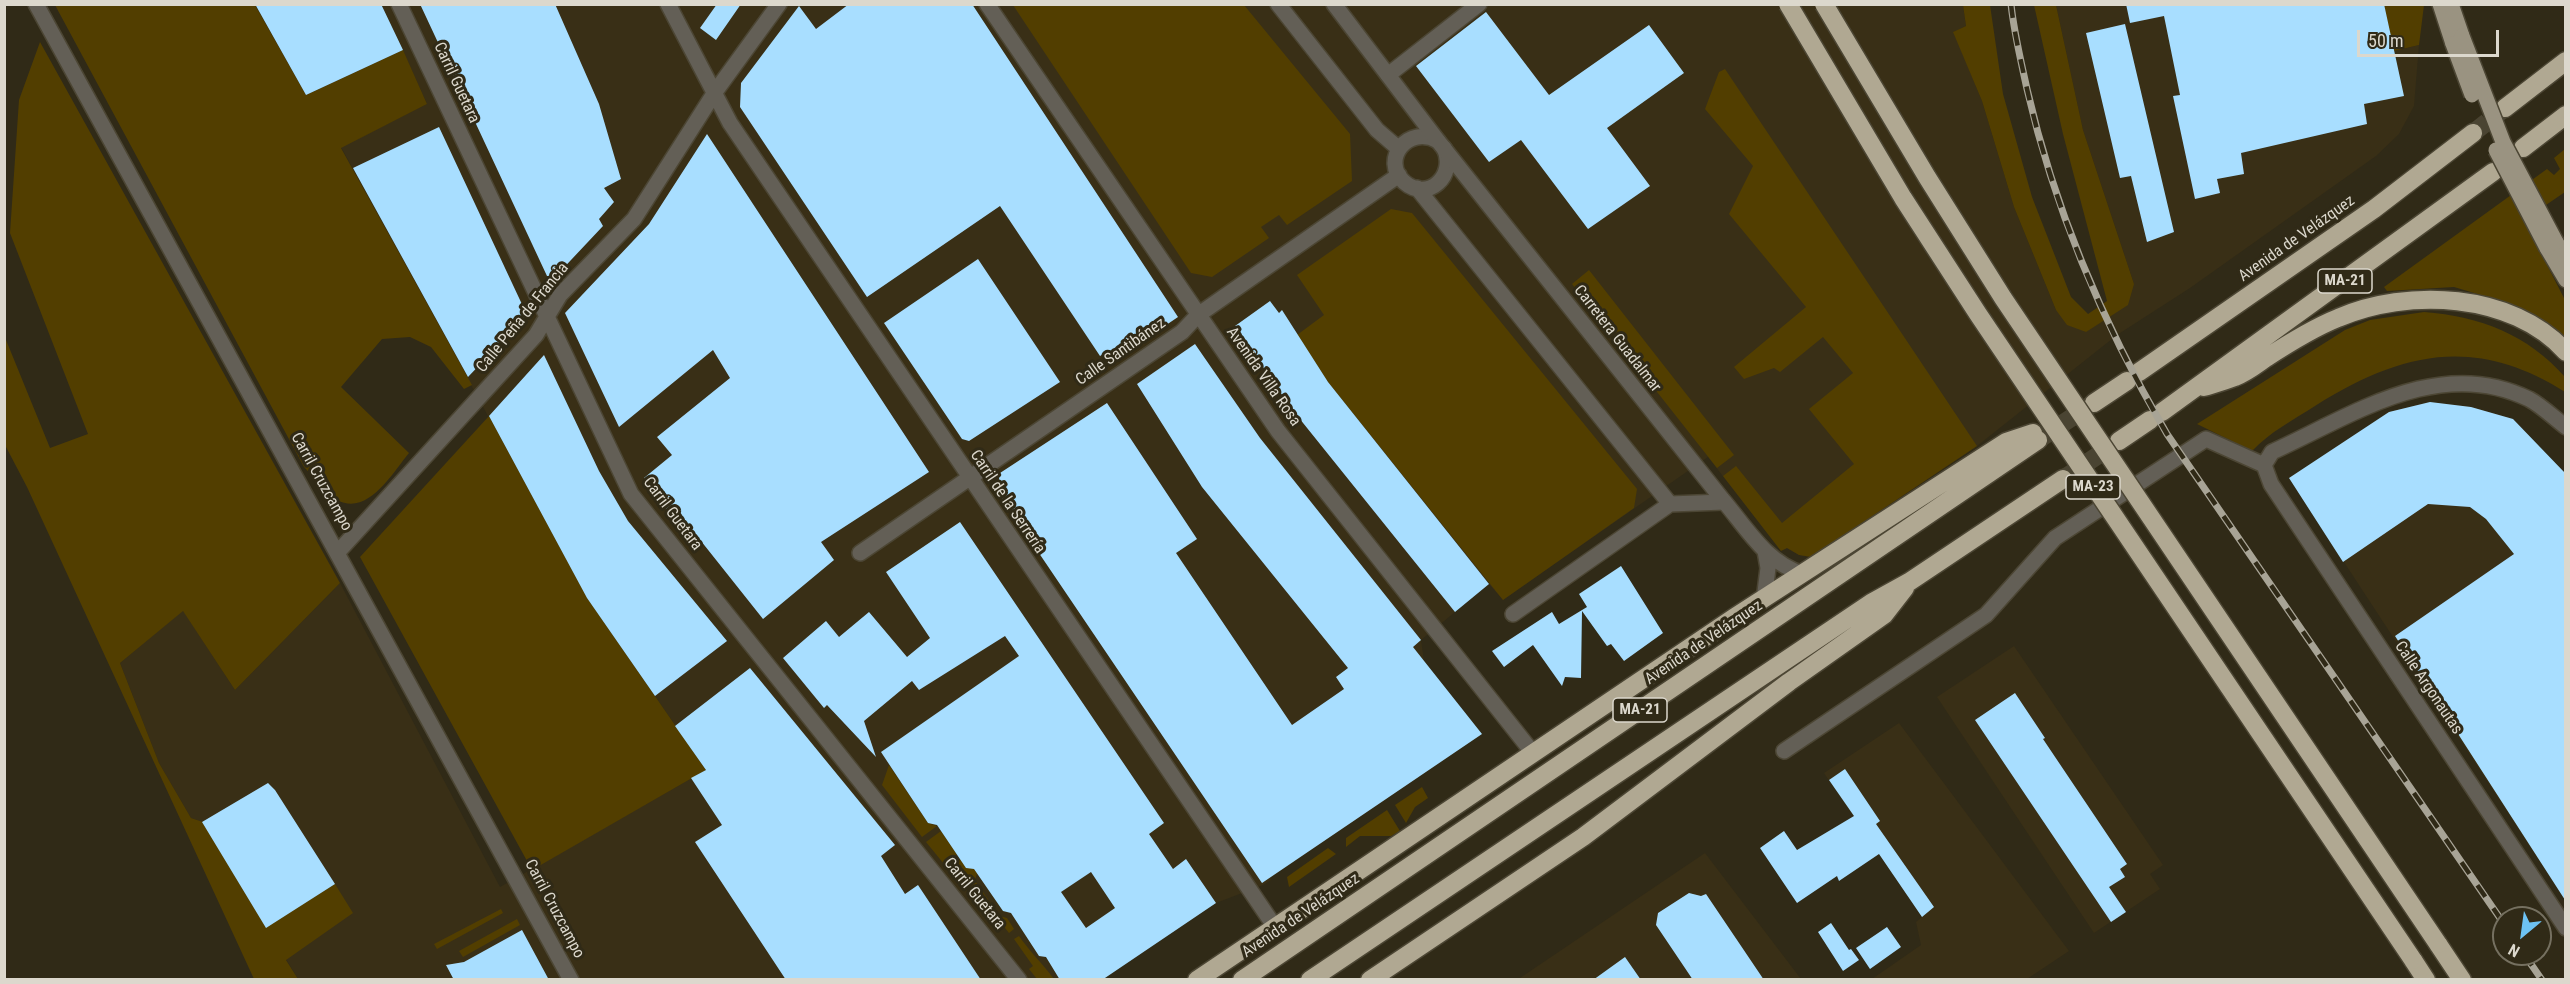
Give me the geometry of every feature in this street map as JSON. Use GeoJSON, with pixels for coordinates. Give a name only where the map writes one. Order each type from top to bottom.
{"type":"FeatureCollection","features":[{"type":"Feature","properties":{"kind":"highway","name":"MA-23"},"geometry":{"type":"LineString","coordinates":[[1788,4],[1903,198],[1978,314],[2426,980]]}},
{"type":"Feature","properties":{"kind":"highway","name":"MA-23"},"geometry":{"type":"LineString","coordinates":[[1824,4],[2003,298],[2462,980]]}},
{"type":"Feature","properties":{"kind":"highway"},"geometry":{"type":"LineString","coordinates":[[2505,108],[2565,61]]}},
{"type":"Feature","properties":{"kind":"highway"},"geometry":{"type":"LineString","coordinates":[[2523,148],[2565,115]]}},
{"type":"Feature","properties":{"kind":"highway","name":"Avenida de Velázquez"},"geometry":{"type":"LineString","coordinates":[[2094,403],[2374,209],[2474,133]]}},
{"type":"Feature","properties":{"kind":"highway","name":"MA-21"},"geometry":{"type":"LineString","coordinates":[[2119,441],[2197,389],[2225,364],[2336,287],[2493,172]]}},
{"type":"Feature","properties":{"kind":"highway"},"geometry":{"type":"LineString","coordinates":[[2197,389],[2237,377],[2302,336],[2339,317],[2376,305],[2414,299],[2454,300],[2492,308],[2529,325],[2565,352]]}},
{"type":"Feature","properties":{"kind":"highway","name":"Avenida de Velázquez"},"geometry":{"type":"LineString","coordinates":[[1242,980],[2036,437],[2006,442],[1803,574]]}},
{"type":"Feature","properties":{"kind":"highway","name":"MA-21"},"geometry":{"type":"LineString","coordinates":[[1310,980],[1871,603],[1909,582],[2063,479]]}},
{"type":"Feature","properties":{"kind":"highway"},"geometry":{"type":"LineString","coordinates":[[1197,980],[1803,574]]}},
{"type":"Feature","properties":{"kind":"highway"},"geometry":{"type":"LineString","coordinates":[[1370,980],[1583,837],[1789,682],[1884,615],[1909,582]]}},
{"type":"Feature","properties":{"kind":"main road"},"geometry":{"type":"LineString","coordinates":[[2440,4],[2458,40]]}},
{"type":"Feature","properties":{"kind":"main road"},"geometry":{"type":"LineString","coordinates":[[2451,4],[2458,40],[2494,147],[2551,245],[2565,280]]}},
{"type":"Feature","properties":{"kind":"main road"},"geometry":{"type":"LineString","coordinates":[[2551,245],[2565,259]]}},
{"type":"Feature","properties":{"kind":"street","name":"Carril Cruzcampo"},"geometry":{"type":"LineString","coordinates":[[36,4],[571,980]]}},
{"type":"Feature","properties":{"kind":"street","name":"Carril Guetara"},"geometry":{"type":"LineString","coordinates":[[399,4],[631,494],[1019,980]]}},
{"type":"Feature","properties":{"kind":"street","name":"Carril de la Serrería"},"geometry":{"type":"LineString","coordinates":[[668,4],[730,123],[969,479],[1275,927]]}},
{"type":"Feature","properties":{"kind":"street","name":"Calle Peña de Francia"},"geometry":{"type":"LineString","coordinates":[[338,552],[462,419],[536,335],[560,295],[634,219],[715,92],[779,4]]}},
{"type":"Feature","properties":{"kind":"street","name":"Avenida Villa Rosa"},"geometry":{"type":"LineString","coordinates":[[987,4],[1278,430],[1533,753]]}},
{"type":"Feature","properties":{"kind":"street"},"geometry":{"type":"LineString","coordinates":[[1278,4],[1377,130],[1399,149]]}},
{"type":"Feature","properties":{"kind":"street","name":"Carretera Guadalmar"},"geometry":{"type":"LineString","coordinates":[[1334,4],[1441,144],[1765,551],[1790,570],[1803,574]]}},
{"type":"Feature","properties":{"kind":"street"},"geometry":{"type":"LineString","coordinates":[[1388,75],[1479,4]]}},
{"type":"Feature","properties":{"kind":"street"},"geometry":{"type":"LineString","coordinates":[[1416,136],[1431,137],[1441,144],[1448,162],[1444,177],[1432,186],[1417,188],[1410,186],[1399,175],[1396,158],[1399,149],[1416,136]]}},
{"type":"Feature","properties":{"kind":"street","name":"Calle Santibánez"},"geometry":{"type":"LineString","coordinates":[[860,553],[1182,332],[1198,315],[1399,175]]}},
{"type":"Feature","properties":{"kind":"street"},"geometry":{"type":"LineString","coordinates":[[1417,188],[1670,504]]}},
{"type":"Feature","properties":{"kind":"street"},"geometry":{"type":"LineString","coordinates":[[1784,751],[1986,615],[2055,538],[2206,439],[2264,465],[2272,452],[2388,398],[2442,383],[2489,384],[2530,400],[2565,427]]}},
{"type":"Feature","properties":{"kind":"street","name":"Calle Argonautas"},"geometry":{"type":"LineString","coordinates":[[2264,465],[2271,484],[2565,928]]}},
{"type":"Feature","properties":{"kind":"street"},"geometry":{"type":"LineString","coordinates":[[1513,614],[1670,504],[1724,501]]}},
{"type":"Feature","properties":{"kind":"street"},"geometry":{"type":"LineString","coordinates":[[1764,600],[1768,568],[1765,551]]}},
{"type":"Feature","properties":{"kind":"shaded area"},"geometry":{"type":"Polygon","coordinates":[[[55,5],[255,5],[306,95],[403,50],[427,104],[341,148],[472,385],[464,389],[431,347],[410,337],[382,339],[341,387],[409,453],[379,490],[369,498],[348,504],[337,500],[304,467],[55,5]]]}},
{"type":"Feature","properties":{"kind":"shaded area"},"geometry":{"type":"Polygon","coordinates":[[[255,5],[1963,5],[1966,26],[1954,32],[1982,101],[2014,207],[2056,310],[2086,332],[2134,284],[2083,130],[2056,5],[2384,5],[2394,51],[2419,45],[2414,106],[2399,134],[2376,156],[2190,288],[2117,335],[1977,446],[1811,557],[1799,555],[1787,548],[1781,551],[1708,457],[1503,600],[1489,584],[1421,640],[1424,661],[1482,734],[1270,878],[1271,880],[1216,903],[1102,979],[298,979],[203,822],[191,818],[159,763],[120,663],[183,610],[235,690],[340,583],[500,887],[706,770],[588,599],[341,147],[427,104],[403,51],[306,95],[255,5]]]}},
{"type":"Feature","properties":{"kind":"shaded area"},"geometry":{"type":"Polygon","coordinates":[[[1013,5],[1244,5],[1350,134],[1352,181],[1287,225],[1279,215],[1261,227],[1269,238],[1212,277],[1191,273],[1013,5]]]}},
{"type":"Feature","properties":{"kind":"shaded area"},"geometry":{"type":"Polygon","coordinates":[[[1963,5],[1990,5],[2003,94],[2032,197],[2071,297],[2088,314],[2107,301],[2063,134],[2034,5],[2056,5],[2083,130],[2134,284],[2128,305],[2086,332],[2067,325],[2056,310],[2014,207],[1982,101],[1953,32],[1966,26],[1963,5]]]}},
{"type":"Feature","properties":{"kind":"shaded area"},"geometry":{"type":"Polygon","coordinates":[[[2384,5],[2424,5],[2419,45],[2394,51],[2384,5]]]}},
{"type":"Feature","properties":{"kind":"shaded area"},"geometry":{"type":"Polygon","coordinates":[[[40,42],[340,583],[235,690],[183,611],[120,663],[159,763],[191,818],[203,822],[266,927],[335,884],[353,913],[286,960],[298,979],[254,979],[27,487],[5,445],[4,335],[50,448],[88,434],[10,233],[19,100],[40,42]]]}},
{"type":"Feature","properties":{"kind":"shaded area"},"geometry":{"type":"Polygon","coordinates":[[[1725,69],[1977,446],[1811,557],[1799,555],[1787,548],[1781,551],[1723,476],[1736,466],[1782,523],[1854,464],[1809,409],[1853,373],[1823,337],[1780,372],[1774,368],[1744,379],[1734,367],[1806,307],[1729,214],[1753,166],[1705,109],[1719,72],[1725,69]]]}},
{"type":"Feature","properties":{"kind":"shaded area"},"geometry":{"type":"Polygon","coordinates":[[[2565,149],[2565,192],[2524,220],[2565,300],[2565,340],[2511,304],[2454,287],[2387,291],[2384,287],[2547,169],[2554,175],[2560,169],[2554,158],[2565,149]]]}},
{"type":"Feature","properties":{"kind":"shaded area"},"geometry":{"type":"Polygon","coordinates":[[[1391,209],[1412,213],[1637,489],[1634,508],[1503,600],[1328,382],[1297,335],[1324,315],[1297,275],[1391,209]]]}},
{"type":"Feature","properties":{"kind":"shaded area"},"geometry":{"type":"Polygon","coordinates":[[[1589,270],[1734,455],[1717,468],[1572,284],[1589,270]]]}},
{"type":"Feature","properties":{"kind":"shaded area"},"geometry":{"type":"Polygon","coordinates":[[[2424,312],[2445,314],[2483,323],[2519,339],[2551,362],[2565,377],[2565,392],[2532,374],[2500,363],[2469,357],[2438,357],[2408,363],[2378,373],[2347,388],[2282,427],[2252,451],[2197,424],[2345,330],[2370,320],[2424,312]]]}},
{"type":"Feature","properties":{"kind":"shaded area"},"geometry":{"type":"Polygon","coordinates":[[[2430,402],[2471,407],[2513,419],[2565,473],[2565,900],[2289,478],[2389,412],[2430,402]]]}},
{"type":"Feature","properties":{"kind":"shaded area"},"geometry":{"type":"Polygon","coordinates":[[[489,416],[588,599],[706,770],[532,870],[360,557],[489,416]]]}},
{"type":"Feature","properties":{"kind":"shaded area"},"geometry":{"type":"Polygon","coordinates":[[[2014,646],[2163,865],[2150,874],[2160,889],[2094,933],[1937,697],[2014,646]]]}},
{"type":"Feature","properties":{"kind":"shaded area"},"geometry":{"type":"Polygon","coordinates":[[[1899,723],[2069,951],[2027,979],[1872,979],[1921,945],[1916,922],[1922,917],[1824,773],[1899,723]]]}},
{"type":"Feature","properties":{"kind":"shaded area"},"geometry":{"type":"Polygon","coordinates":[[[889,765],[928,823],[937,826],[922,837],[882,785],[889,765]]]}},
{"type":"Feature","properties":{"kind":"shaded area"},"geometry":{"type":"Polygon","coordinates":[[[1422,787],[1428,798],[1415,807],[1406,823],[1395,805],[1422,787]]]}},
{"type":"Feature","properties":{"kind":"shaded area"},"geometry":{"type":"Polygon","coordinates":[[[1387,810],[1400,831],[1391,836],[1360,836],[1346,847],[1346,838],[1387,810]]]}},
{"type":"Feature","properties":{"kind":"shaded area"},"geometry":{"type":"Polygon","coordinates":[[[941,831],[957,854],[944,864],[926,842],[941,831]]]}},
{"type":"Feature","properties":{"kind":"shaded area"},"geometry":{"type":"Polygon","coordinates":[[[1328,848],[1336,854],[1289,887],[1287,877],[1328,848]]]}},
{"type":"Feature","properties":{"kind":"shaded area"},"geometry":{"type":"Polygon","coordinates":[[[1705,853],[1801,979],[1517,980],[1705,853]]]}},
{"type":"Feature","properties":{"kind":"shaded area"},"geometry":{"type":"Polygon","coordinates":[[[961,859],[966,867],[974,869],[977,873],[975,881],[1000,916],[1007,918],[1014,929],[1009,933],[994,914],[990,917],[968,885],[963,889],[947,869],[961,859]]]}},
{"type":"Feature","properties":{"kind":"shaded area"},"geometry":{"type":"Polygon","coordinates":[[[501,909],[503,913],[437,949],[434,944],[501,909]]]}},
{"type":"Feature","properties":{"kind":"shaded area"},"geometry":{"type":"Polygon","coordinates":[[[517,919],[520,925],[463,957],[459,951],[517,919]]]}},
{"type":"Feature","properties":{"kind":"shaded area"},"geometry":{"type":"Polygon","coordinates":[[[1019,936],[1054,979],[1037,979],[1029,969],[1033,966],[1014,939],[1019,936]]]}},
{"type":"Feature","properties":{"kind":"building"},"geometry":{"type":"Polygon","coordinates":[[[255,4],[381,4],[403,50],[306,95],[255,4]]]}},
{"type":"Feature","properties":{"kind":"building"},"geometry":{"type":"Polygon","coordinates":[[[420,4],[555,4],[599,104],[621,179],[604,188],[614,202],[599,219],[603,226],[555,277],[547,276],[420,4]]]}},
{"type":"Feature","properties":{"kind":"building"},"geometry":{"type":"Polygon","coordinates":[[[717,4],[741,4],[716,40],[700,28],[717,4]]]}},
{"type":"Feature","properties":{"kind":"building"},"geometry":{"type":"Polygon","coordinates":[[[849,4],[972,4],[1178,317],[1116,359],[1110,350],[1100,356],[1000,206],[867,297],[740,107],[741,83],[799,6],[816,29],[849,4]]]}},
{"type":"Feature","properties":{"kind":"building"},"geometry":{"type":"Polygon","coordinates":[[[2126,4],[2384,4],[2404,96],[2364,104],[2367,124],[2241,153],[2244,174],[2217,179],[2220,193],[2195,199],[2173,96],[2180,95],[2164,16],[2130,23],[2126,4]]]}},
{"type":"Feature","properties":{"kind":"building"},"geometry":{"type":"Polygon","coordinates":[[[1486,12],[1549,95],[1649,25],[1684,73],[1607,128],[1650,186],[1588,229],[1521,140],[1489,162],[1416,66],[1486,12]]]}},
{"type":"Feature","properties":{"kind":"building"},"geometry":{"type":"Polygon","coordinates":[[[2125,24],[2174,232],[2147,242],[2131,176],[2120,178],[2086,33],[2125,24]]]}},
{"type":"Feature","properties":{"kind":"building"},"geometry":{"type":"Polygon","coordinates":[[[439,127],[527,315],[468,377],[353,168],[439,127]]]}},
{"type":"Feature","properties":{"kind":"building"},"geometry":{"type":"Polygon","coordinates":[[[707,134],[929,472],[821,542],[834,560],[763,619],[701,541],[693,548],[644,478],[672,455],[657,437],[730,378],[713,350],[619,427],[565,313],[649,224],[707,134]]]}},
{"type":"Feature","properties":{"kind":"building"},"geometry":{"type":"Polygon","coordinates":[[[978,259],[1060,382],[969,441],[962,439],[884,323],[978,259]]]}},
{"type":"Feature","properties":{"kind":"building"},"geometry":{"type":"Polygon","coordinates":[[[1270,301],[1279,313],[1282,310],[1328,382],[1489,584],[1455,612],[1291,408],[1235,326],[1270,301]]]}},
{"type":"Feature","properties":{"kind":"building"},"geometry":{"type":"Polygon","coordinates":[[[1195,344],[1260,438],[1421,640],[1413,647],[1482,734],[1262,883],[997,491],[1000,473],[1107,403],[1197,539],[1176,553],[1292,725],[1344,689],[1336,677],[1348,668],[1202,487],[1137,384],[1195,344]]]}},
{"type":"Feature","properties":{"kind":"building"},"geometry":{"type":"Polygon","coordinates":[[[544,355],[599,471],[628,521],[727,641],[655,696],[587,598],[489,416],[544,355]]]}},
{"type":"Feature","properties":{"kind":"building"},"geometry":{"type":"Polygon","coordinates":[[[2430,402],[2471,407],[2513,419],[2565,473],[2565,900],[2395,636],[2514,554],[2486,519],[2470,507],[2428,504],[2343,562],[2289,478],[2389,412],[2430,402]]]}},
{"type":"Feature","properties":{"kind":"building"},"geometry":{"type":"Polygon","coordinates":[[[960,522],[1164,823],[1149,834],[1173,869],[1186,859],[1216,903],[1102,980],[1060,980],[1046,957],[1039,956],[1011,913],[1003,911],[974,869],[966,868],[937,825],[928,823],[881,752],[1019,656],[1005,636],[919,690],[912,681],[864,721],[876,757],[827,705],[824,708],[783,658],[826,621],[839,637],[869,612],[907,657],[930,638],[886,572],[960,522]],[[1091,872],[1061,892],[1086,928],[1115,908],[1091,872]]]}},
{"type":"Feature","properties":{"kind":"building"},"geometry":{"type":"Polygon","coordinates":[[[1621,566],[1663,633],[1624,661],[1611,644],[1607,646],[1582,611],[1581,678],[1565,677],[1562,686],[1533,645],[1504,667],[1492,651],[1552,612],[1559,624],[1587,607],[1579,594],[1621,566]]]}},
{"type":"Feature","properties":{"kind":"building"},"geometry":{"type":"Polygon","coordinates":[[[750,668],[895,845],[881,856],[905,894],[918,885],[981,980],[786,980],[695,842],[722,825],[691,778],[706,770],[675,726],[750,668]]]}},
{"type":"Feature","properties":{"kind":"building"},"geometry":{"type":"Polygon","coordinates":[[[2015,693],[2127,864],[2120,869],[2125,877],[2109,887],[2126,912],[2111,922],[1975,720],[2015,693]]]}},
{"type":"Feature","properties":{"kind":"building"},"geometry":{"type":"Polygon","coordinates":[[[1845,769],[1880,821],[1876,824],[1934,907],[1922,917],[1879,854],[1839,881],[1837,876],[1797,903],[1760,848],[1784,831],[1797,850],[1854,816],[1829,780],[1845,769]]]}},
{"type":"Feature","properties":{"kind":"building"},"geometry":{"type":"Polygon","coordinates":[[[268,783],[275,790],[335,884],[266,928],[202,822],[268,783]]]}},
{"type":"Feature","properties":{"kind":"building"},"geometry":{"type":"Polygon","coordinates":[[[1689,893],[1701,896],[1706,894],[1764,980],[1693,980],[1656,925],[1658,913],[1689,893]]]}},
{"type":"Feature","properties":{"kind":"building"},"geometry":{"type":"Polygon","coordinates":[[[1831,923],[1849,950],[1851,949],[1859,960],[1843,971],[1818,932],[1831,923]]]}},
{"type":"Feature","properties":{"kind":"building"},"geometry":{"type":"Polygon","coordinates":[[[1887,927],[1901,947],[1870,969],[1856,948],[1887,927]]]}},
{"type":"Feature","properties":{"kind":"building"},"geometry":{"type":"Polygon","coordinates":[[[522,930],[549,980],[454,980],[446,965],[464,962],[522,930]]]}},
{"type":"Feature","properties":{"kind":"building"},"geometry":{"type":"Polygon","coordinates":[[[1625,957],[1641,980],[1593,980],[1625,957]]]}},
{"type":"Feature","properties":{"kind":"tunnel"},"geometry":{"type":"LineString","coordinates":[[2473,133],[2505,108]]}},
{"type":"Feature","properties":{"kind":"tunnel"},"geometry":{"type":"LineString","coordinates":[[2038,440],[2092,404]]}},
{"type":"Feature","properties":{"kind":"tunnel"},"geometry":{"type":"LineString","coordinates":[[2063,479],[2119,441]]}},
{"type":"Feature","properties":{"kind":"railway"},"geometry":{"type":"LineString","coordinates":[[2011,4],[2027,89],[2052,180],[2084,267],[2122,352],[2167,434],[2492,907]]}},
{"type":"Feature","properties":{"kind":"railway"},"geometry":{"type":"LineString","coordinates":[[2532,966],[2542,980]]}}]}
